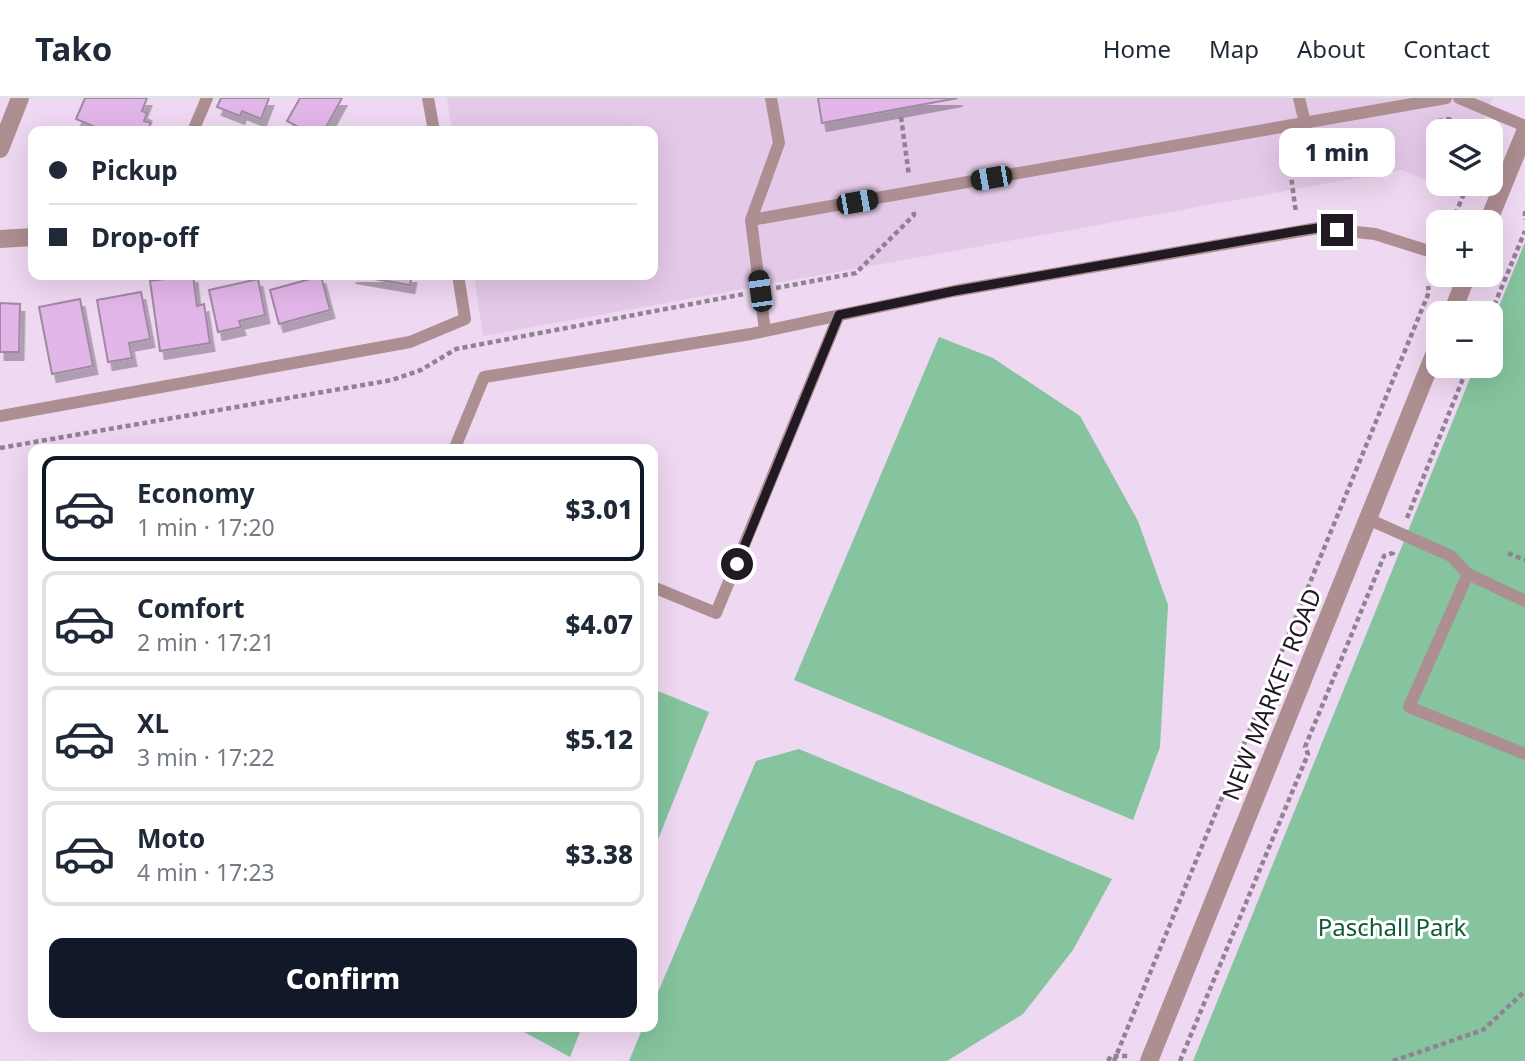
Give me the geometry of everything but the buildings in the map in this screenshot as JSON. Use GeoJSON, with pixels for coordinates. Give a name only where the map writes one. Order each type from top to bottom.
{"type":"FeatureCollection","features":[{"type":"Feature","properties":{"kind":"street"},"geometry":{"type":"LineString","coordinates":[[0,149],[20,98]]}},
{"type":"Feature","properties":{"kind":"street"},"geometry":{"type":"LineString","coordinates":[[1493,210],[1525,132]]}},
{"type":"Feature","properties":{"kind":"street"},"geometry":{"type":"LineString","coordinates":[[0,239],[28,237]]}},
{"type":"Feature","properties":{"kind":"street","name":"NEW MARKET ROAD"},"geometry":{"type":"LineString","coordinates":[[1149,1061],[1426,375]]}},
{"type":"Feature","properties":{"kind":"lane"},"geometry":{"type":"LineString","coordinates":[[195,126],[207,98]]}},
{"type":"Feature","properties":{"kind":"lane"},"geometry":{"type":"LineString","coordinates":[[428,98],[433,126]]}},
{"type":"Feature","properties":{"kind":"lane"},"geometry":{"type":"LineString","coordinates":[[765,331],[751,220],[779,143],[771,98]]}},
{"type":"Feature","properties":{"kind":"lane"},"geometry":{"type":"LineString","coordinates":[[1299,98],[1305,123]]}},
{"type":"Feature","properties":{"kind":"lane"},"geometry":{"type":"LineString","coordinates":[[751,220],[1446,98]]}},
{"type":"Feature","properties":{"kind":"lane"},"geometry":{"type":"LineString","coordinates":[[1459,98],[1525,126]]}},
{"type":"Feature","properties":{"kind":"lane"},"geometry":{"type":"LineString","coordinates":[[456,444],[484,377],[765,331],[954,291],[1318,228],[1375,234],[1426,250]]}},
{"type":"Feature","properties":{"kind":"lane"},"geometry":{"type":"LineString","coordinates":[[0,416],[410,342],[466,319],[459,280]]}},
{"type":"Feature","properties":{"kind":"lane"},"geometry":{"type":"LineString","coordinates":[[658,589],[716,613],[839,315]]}},
{"type":"Feature","properties":{"kind":"lane"},"geometry":{"type":"LineString","coordinates":[[1368,519],[1451,556],[1468,575],[1525,601]]}},
{"type":"Feature","properties":{"kind":"lane"},"geometry":{"type":"LineString","coordinates":[[1468,575],[1409,707],[1525,754]]}},
{"type":"Feature","properties":{"kind":"path"},"geometry":{"type":"LineString","coordinates":[[0,448],[393,380],[429,365],[456,349],[856,273],[914,215],[901,117]]}},
{"type":"Feature","properties":{"kind":"path"},"geometry":{"type":"LineString","coordinates":[[1298,231],[1286,146],[1300,144]]}},
{"type":"Feature","properties":{"kind":"path"},"geometry":{"type":"LineString","coordinates":[[1525,211],[1525,220]]}},
{"type":"Feature","properties":{"kind":"path"},"geometry":{"type":"LineString","coordinates":[[1496,301],[1525,231]]}},
{"type":"Feature","properties":{"kind":"path"},"geometry":{"type":"LineString","coordinates":[[1114,1061],[1429,292],[1428,287]]}},
{"type":"Feature","properties":{"kind":"path"},"geometry":{"type":"LineString","coordinates":[[1180,1061],[1308,754],[1306,747],[1384,556],[1393,553],[1463,378]]}},
{"type":"Feature","properties":{"kind":"path"},"geometry":{"type":"LineString","coordinates":[[1508,554],[1525,560]]}},
{"type":"Feature","properties":{"kind":"path"},"geometry":{"type":"LineString","coordinates":[[1393,1061],[1483,1030],[1525,991]]}},
{"type":"Feature","properties":{"kind":"shaded area"},"geometry":{"type":"Polygon","coordinates":[[[447,98],[1493,98],[1484,119],[1426,119],[1426,180],[1402,170],[483,336],[475,280],[658,280],[658,126],[451,126],[447,98]]]}},
{"type":"Feature","properties":{"kind":"green space","name":"Paschall Park"},"geometry":{"type":"Polygon","coordinates":[[[1525,242],[1525,1061],[1193,1061],[1470,378],[1503,378],[1501,301],[1525,242]]]}},
{"type":"Feature","properties":{"kind":"green space"},"geometry":{"type":"Polygon","coordinates":[[[939,337],[993,358],[1080,416],[1138,521],[1168,605],[1160,747],[1133,820],[794,680],[939,337]]]}},
{"type":"Feature","properties":{"kind":"green space"},"geometry":{"type":"Polygon","coordinates":[[[658,691],[709,712],[658,840],[658,691]]]}},
{"type":"Feature","properties":{"kind":"green space"},"geometry":{"type":"Polygon","coordinates":[[[799,749],[1112,879],[1073,950],[1023,1014],[947,1061],[629,1061],[641,1032],[658,1032],[658,992],[756,761],[799,749]]]}},
{"type":"Feature","properties":{"kind":"green space"},"geometry":{"type":"Polygon","coordinates":[[[524,1032],[580,1032],[570,1057],[524,1032]]]}},
{"type":"Feature","properties":{"kind":"route"},"geometry":{"type":"LineString","coordinates":[[737,564],[839,315],[954,291],[1298,231],[1318,228],[1337,230]]}}]}
